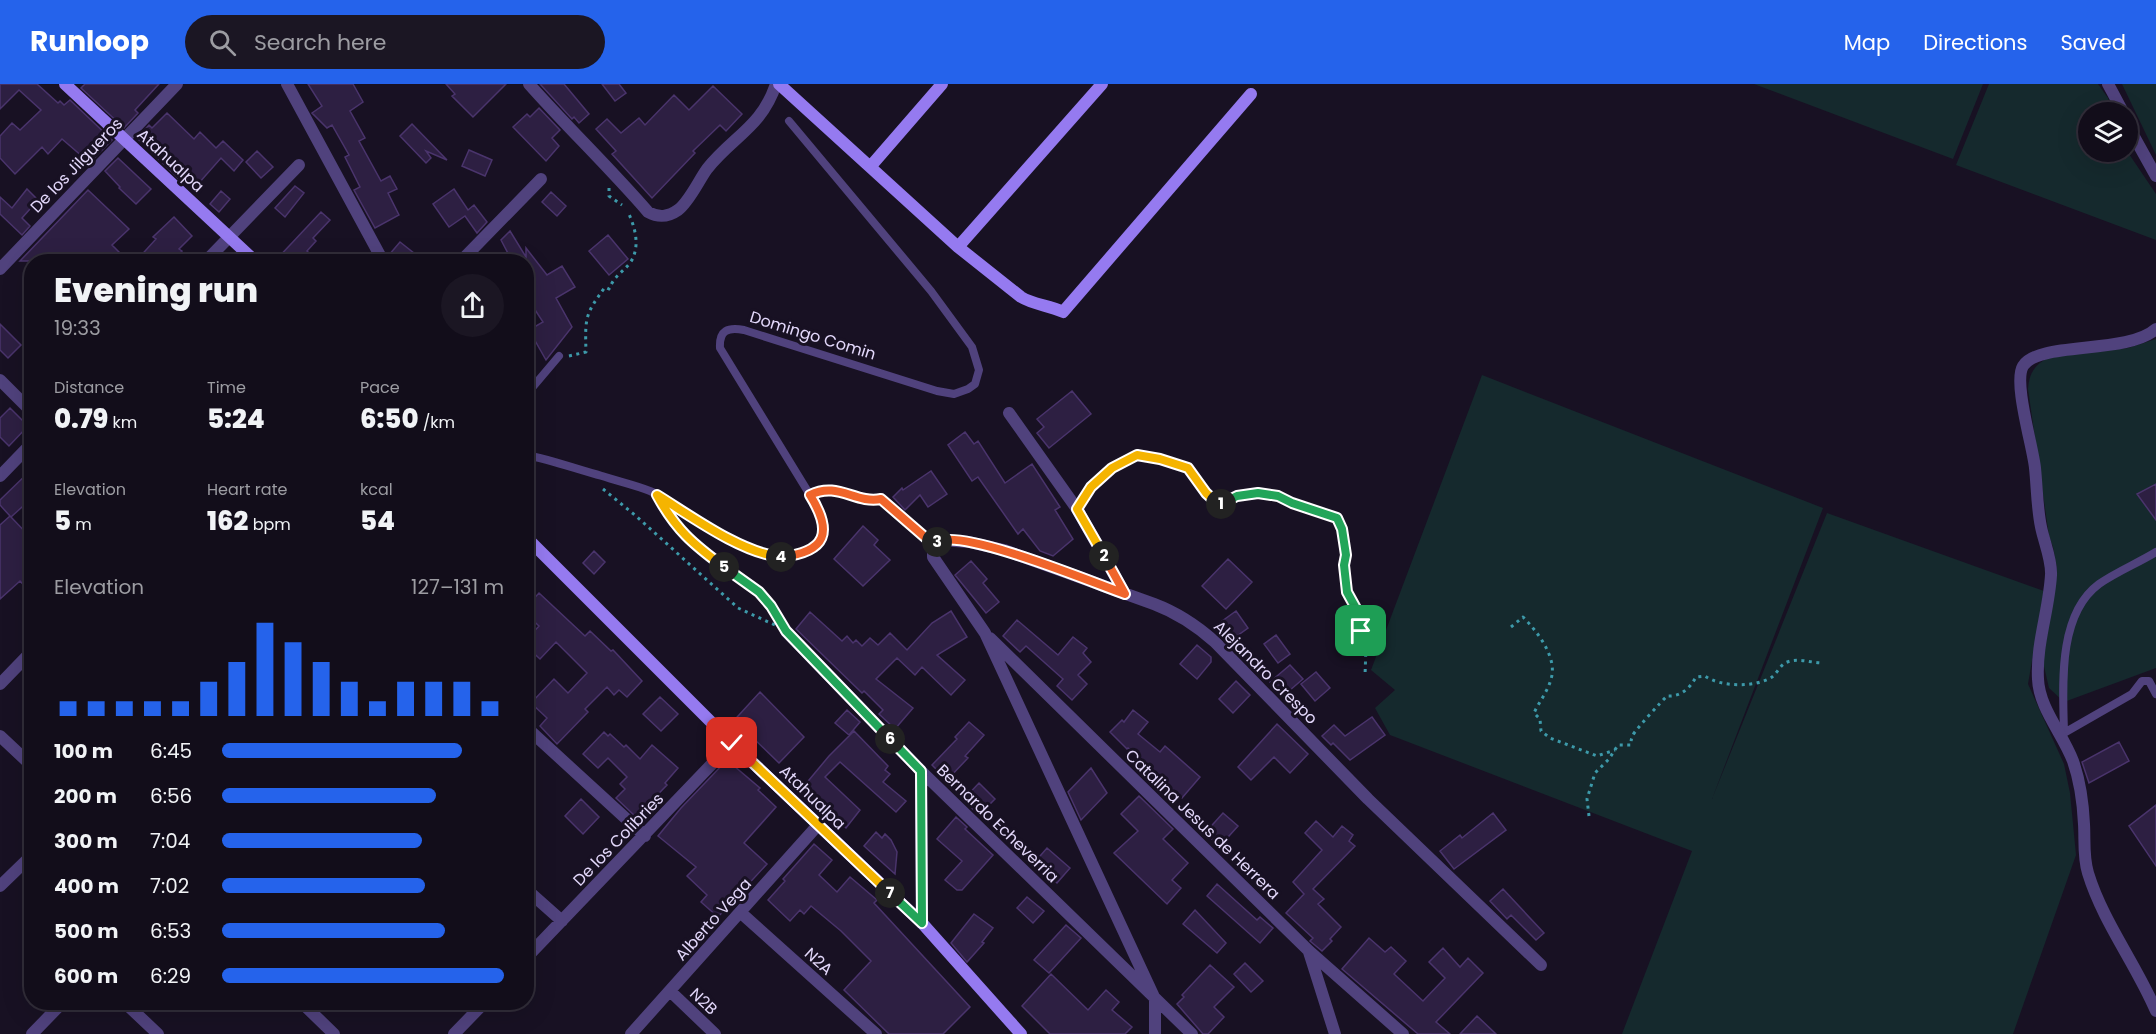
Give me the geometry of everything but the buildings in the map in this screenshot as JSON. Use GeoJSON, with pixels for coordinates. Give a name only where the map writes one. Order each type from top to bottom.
{"type":"FeatureCollection","features":[{"type":"Feature","properties":{"kind":"street","name":"Atahualpa"},"geometry":{"type":"LineString","coordinates":[[64,84],[247,254]]}},
{"type":"Feature","properties":{"kind":"street","name":"De los Jilgueros"},"geometry":{"type":"LineString","coordinates":[[0,269],[177,84]]}},
{"type":"Feature","properties":{"kind":"street"},"geometry":{"type":"LineString","coordinates":[[287,84],[379,254]]}},
{"type":"Feature","properties":{"kind":"street"},"geometry":{"type":"LineString","coordinates":[[529,84],[648,212],[655,216],[665,217],[679,209],[709,167],[764,112],[778,84],[958,247],[1029,302],[1063,312],[1251,94]]}},
{"type":"Feature","properties":{"kind":"street"},"geometry":{"type":"LineString","coordinates":[[870,167],[942,84]]}},
{"type":"Feature","properties":{"kind":"street"},"geometry":{"type":"LineString","coordinates":[[958,247],[1102,84]]}},
{"type":"Feature","properties":{"kind":"street"},"geometry":{"type":"LineString","coordinates":[[2108,84],[2118,102]]}},
{"type":"Feature","properties":{"kind":"street"},"geometry":{"type":"LineString","coordinates":[[2138,144],[2156,176]]}},
{"type":"Feature","properties":{"kind":"street"},"geometry":{"type":"LineString","coordinates":[[213,254],[299,165]]}},
{"type":"Feature","properties":{"kind":"street"},"geometry":{"type":"LineString","coordinates":[[468,254],[541,179]]}},
{"type":"Feature","properties":{"kind":"street"},"geometry":{"type":"LineString","coordinates":[[2156,329],[2137,340],[2048,352],[2023,366],[2021,376],[2027,431],[2034,457],[2040,524],[2051,572],[2038,654],[2040,695],[2060,730],[2074,762],[2083,806],[2084,847],[2088,872],[2104,913],[2153,994],[2156,1011]]}},
{"type":"Feature","properties":{"kind":"street"},"geometry":{"type":"LineString","coordinates":[[0,380],[24,404]]}},
{"type":"Feature","properties":{"kind":"street"},"geometry":{"type":"LineString","coordinates":[[1009,413],[1077,509],[1125,594]]}},
{"type":"Feature","properties":{"kind":"street"},"geometry":{"type":"LineString","coordinates":[[0,476],[24,451]]}},
{"type":"Feature","properties":{"kind":"street","name":"Alejandro Crespo"},"geometry":{"type":"LineString","coordinates":[[934,545],[947,539],[1004,550],[1177,612],[1215,642],[1368,799],[1541,965]]}},
{"type":"Feature","properties":{"kind":"street","name":"Atahualpa"},"geometry":{"type":"LineString","coordinates":[[534,545],[732,743],[922,923],[1021,1034]]}},
{"type":"Feature","properties":{"kind":"street"},"geometry":{"type":"LineString","coordinates":[[934,545],[933,557],[985,633],[1155,999],[1155,1034]]}},
{"type":"Feature","properties":{"kind":"street","name":"Bernardo Echeverria"},"geometry":{"type":"LineString","coordinates":[[786,631],[921,771],[1192,1034]]}},
{"type":"Feature","properties":{"kind":"street","name":"Catalina Jesus de Herrera"},"geometry":{"type":"LineString","coordinates":[[985,633],[1309,951],[1402,1034]]}},
{"type":"Feature","properties":{"kind":"street"},"geometry":{"type":"LineString","coordinates":[[0,684],[24,659]]}},
{"type":"Feature","properties":{"kind":"street"},"geometry":{"type":"LineString","coordinates":[[534,734],[645,836]]}},
{"type":"Feature","properties":{"kind":"street"},"geometry":{"type":"LineString","coordinates":[[0,736],[24,758]]}},
{"type":"Feature","properties":{"kind":"street","name":"De los Colibries"},"geometry":{"type":"LineString","coordinates":[[534,950],[732,743]]}},
{"type":"Feature","properties":{"kind":"street"},"geometry":{"type":"LineString","coordinates":[[921,771],[922,923]]}},
{"type":"Feature","properties":{"kind":"street","name":"Alberto Vega"},"geometry":{"type":"LineString","coordinates":[[631,1034],[818,825]]}},
{"type":"Feature","properties":{"kind":"street"},"geometry":{"type":"LineString","coordinates":[[0,886],[24,863]]}},
{"type":"Feature","properties":{"kind":"street"},"geometry":{"type":"LineString","coordinates":[[534,896],[562,921]]}},
{"type":"Feature","properties":{"kind":"street","name":"N2A"},"geometry":{"type":"LineString","coordinates":[[740,912],[876,1034]]}},
{"type":"Feature","properties":{"kind":"street"},"geometry":{"type":"LineString","coordinates":[[1309,951],[1335,1034]]}},
{"type":"Feature","properties":{"kind":"street","name":"N2B"},"geometry":{"type":"LineString","coordinates":[[670,992],[716,1034]]}},
{"type":"Feature","properties":{"kind":"street"},"geometry":{"type":"LineString","coordinates":[[32,1034],[55,1010]]}},
{"type":"Feature","properties":{"kind":"street"},"geometry":{"type":"LineString","coordinates":[[132,1010],[158,1034]]}},
{"type":"Feature","properties":{"kind":"street"},"geometry":{"type":"LineString","coordinates":[[309,1010],[334,1034]]}},
{"type":"Feature","properties":{"kind":"street"},"geometry":{"type":"LineString","coordinates":[[454,1034],[474,1010]]}},
{"type":"Feature","properties":{"kind":"lane","name":"Domingo Comin"},"geometry":{"type":"LineString","coordinates":[[534,457],[555,461],[657,495],[721,534],[761,553],[781,557],[814,548],[824,532],[823,520],[720,348],[719,339],[723,332],[731,328],[744,330],[938,391],[954,394],[975,384],[979,370],[972,347],[931,291],[789,121]]}},
{"type":"Feature","properties":{"kind":"lane"},"geometry":{"type":"LineString","coordinates":[[534,386],[559,356]]}},
{"type":"Feature","properties":{"kind":"lane"},"geometry":{"type":"LineString","coordinates":[[881,499],[934,545]]}},
{"type":"Feature","properties":{"kind":"lane"},"geometry":{"type":"LineString","coordinates":[[2156,552],[2099,584],[2080,602],[2073,616],[2062,677],[2060,730],[2132,694],[2142,681],[2149,681],[2156,694]]}},
{"type":"Feature","properties":{"kind":"path"},"geometry":{"type":"LineString","coordinates":[[559,356],[572,357],[586,352],[586,318],[590,308],[605,287],[609,289],[614,278],[630,263],[636,250],[635,227],[627,210],[609,196],[607,180],[611,170]]}},
{"type":"Feature","properties":{"kind":"path"},"geometry":{"type":"LineString","coordinates":[[1077,509],[1091,487],[1112,468],[1137,455],[1160,459],[1188,468],[1206,493],[1219,505],[1237,496],[1258,493],[1278,496],[1337,518],[1342,529],[1346,555],[1344,565],[1347,592],[1358,612],[1366,647],[1365,676]]}},
{"type":"Feature","properties":{"kind":"path"},"geometry":{"type":"LineString","coordinates":[[587,472],[606,492],[738,608],[786,631]]}},
{"type":"Feature","properties":{"kind":"path"},"geometry":{"type":"LineString","coordinates":[[810,495],[826,490],[840,491],[873,501],[881,499]]}},
{"type":"Feature","properties":{"kind":"path"},"geometry":{"type":"LineString","coordinates":[[657,495],[673,523],[698,548],[759,592],[771,606],[786,631]]}},
{"type":"Feature","properties":{"kind":"path"},"geometry":{"type":"LineString","coordinates":[[1511,627],[1523,617],[1540,639],[1553,664],[1551,679],[1534,713],[1540,719],[1540,731],[1551,738],[1597,756],[1615,750]]}},
{"type":"Feature","properties":{"kind":"path"},"geometry":{"type":"LineString","coordinates":[[1589,816],[1587,799],[1595,773],[1610,759],[1618,745],[1631,745],[1634,732],[1658,704],[1667,696],[1675,697],[1685,691],[1696,676],[1705,676],[1710,680],[1736,686],[1759,682],[1773,676],[1785,663],[1799,660],[1823,663]]}},
{"type":"Feature","properties":{"kind":"green space"},"geometry":{"type":"Polygon","coordinates":[[[1754,84],[1983,84],[1953,159],[1754,84]]]}},
{"type":"Feature","properties":{"kind":"green space"},"geometry":{"type":"Polygon","coordinates":[[[1989,84],[2098,84],[2109,102],[2078,102],[2078,162],[2134,162],[2156,194],[2156,240],[1956,165],[1989,84]]]}},
{"type":"Feature","properties":{"kind":"green space"},"geometry":{"type":"Polygon","coordinates":[[[2122,84],[2156,84],[2156,155],[2138,117],[2138,102],[2131,102],[2122,84]]]}},
{"type":"Feature","properties":{"kind":"green space"},"geometry":{"type":"Polygon","coordinates":[[[2156,339],[2156,668],[2064,702],[2049,688],[2043,662],[2057,568],[2049,536],[2028,389],[2030,378],[2037,366],[2050,357],[2128,348],[2156,339]]]}},
{"type":"Feature","properties":{"kind":"green space"},"geometry":{"type":"Polygon","coordinates":[[[1482,375],[1823,508],[1712,799],[1827,513],[2044,591],[2028,684],[2064,764],[2070,793],[2076,855],[2013,1034],[1622,1034],[1692,851],[1390,735],[1375,708],[1395,690],[1371,670],[1482,375]]]}},
{"type":"Feature","properties":{"kind":"route"},"geometry":{"type":"LineString","coordinates":[[732,743],[922,923],[921,771],[786,631],[771,606],[759,592],[698,548],[673,523],[657,495],[721,534],[761,553],[781,557],[814,548],[824,532],[823,520],[810,495],[826,490],[840,491],[873,501],[881,499],[934,545],[947,539],[1004,550],[1125,594],[1077,509],[1083,496],[1112,468],[1137,455],[1160,459],[1188,468],[1206,493],[1219,505],[1237,496],[1258,493],[1278,496],[1337,518],[1342,529],[1346,555],[1344,579],[1347,592],[1358,612],[1361,631]]}}]}
